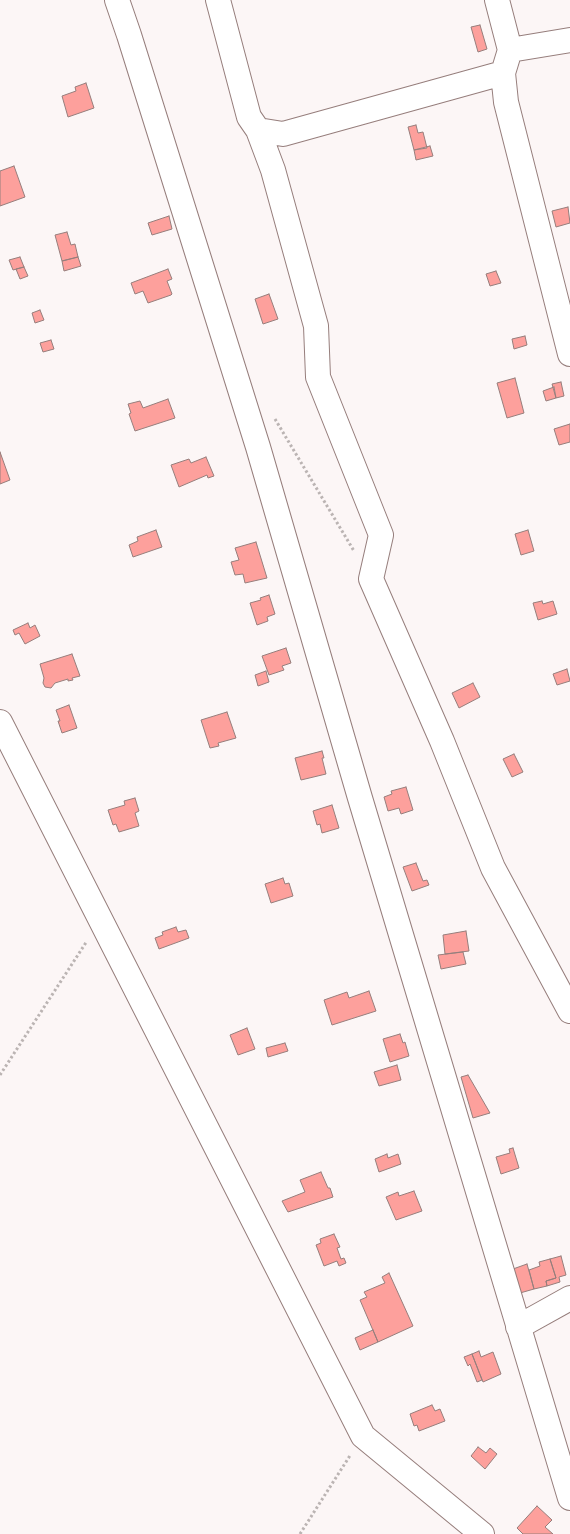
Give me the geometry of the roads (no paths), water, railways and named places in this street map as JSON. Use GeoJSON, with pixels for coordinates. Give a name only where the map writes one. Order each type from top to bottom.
{"type":"FeatureCollection","features":[{"type":"Feature","properties":{"kind":"street"},"geometry":{"type":"LineString","coordinates":[[117,0],[130,35],[258,447],[360,798],[570,1498]]}},
{"type":"Feature","properties":{"kind":"street"},"geometry":{"type":"LineString","coordinates":[[218,0],[249,117],[258,130],[273,170],[316,326],[318,377],[381,536],[371,579],[442,742],[493,868],[570,1011]]}},
{"type":"Feature","properties":{"kind":"street"},"geometry":{"type":"LineString","coordinates":[[497,0],[510,50],[503,73],[506,102],[570,354]]}},
{"type":"Feature","properties":{"kind":"street"},"geometry":{"type":"LineString","coordinates":[[510,50],[570,40]]}},
{"type":"Feature","properties":{"kind":"street"},"geometry":{"type":"LineString","coordinates":[[258,130],[283,134],[503,73]]}},
{"type":"Feature","properties":{"kind":"street"},"geometry":{"type":"LineString","coordinates":[[0,722],[363,1436],[482,1534]]}},
{"type":"Feature","properties":{"kind":"street"},"geometry":{"type":"LineString","coordinates":[[518,1327],[570,1298]]}}]}
